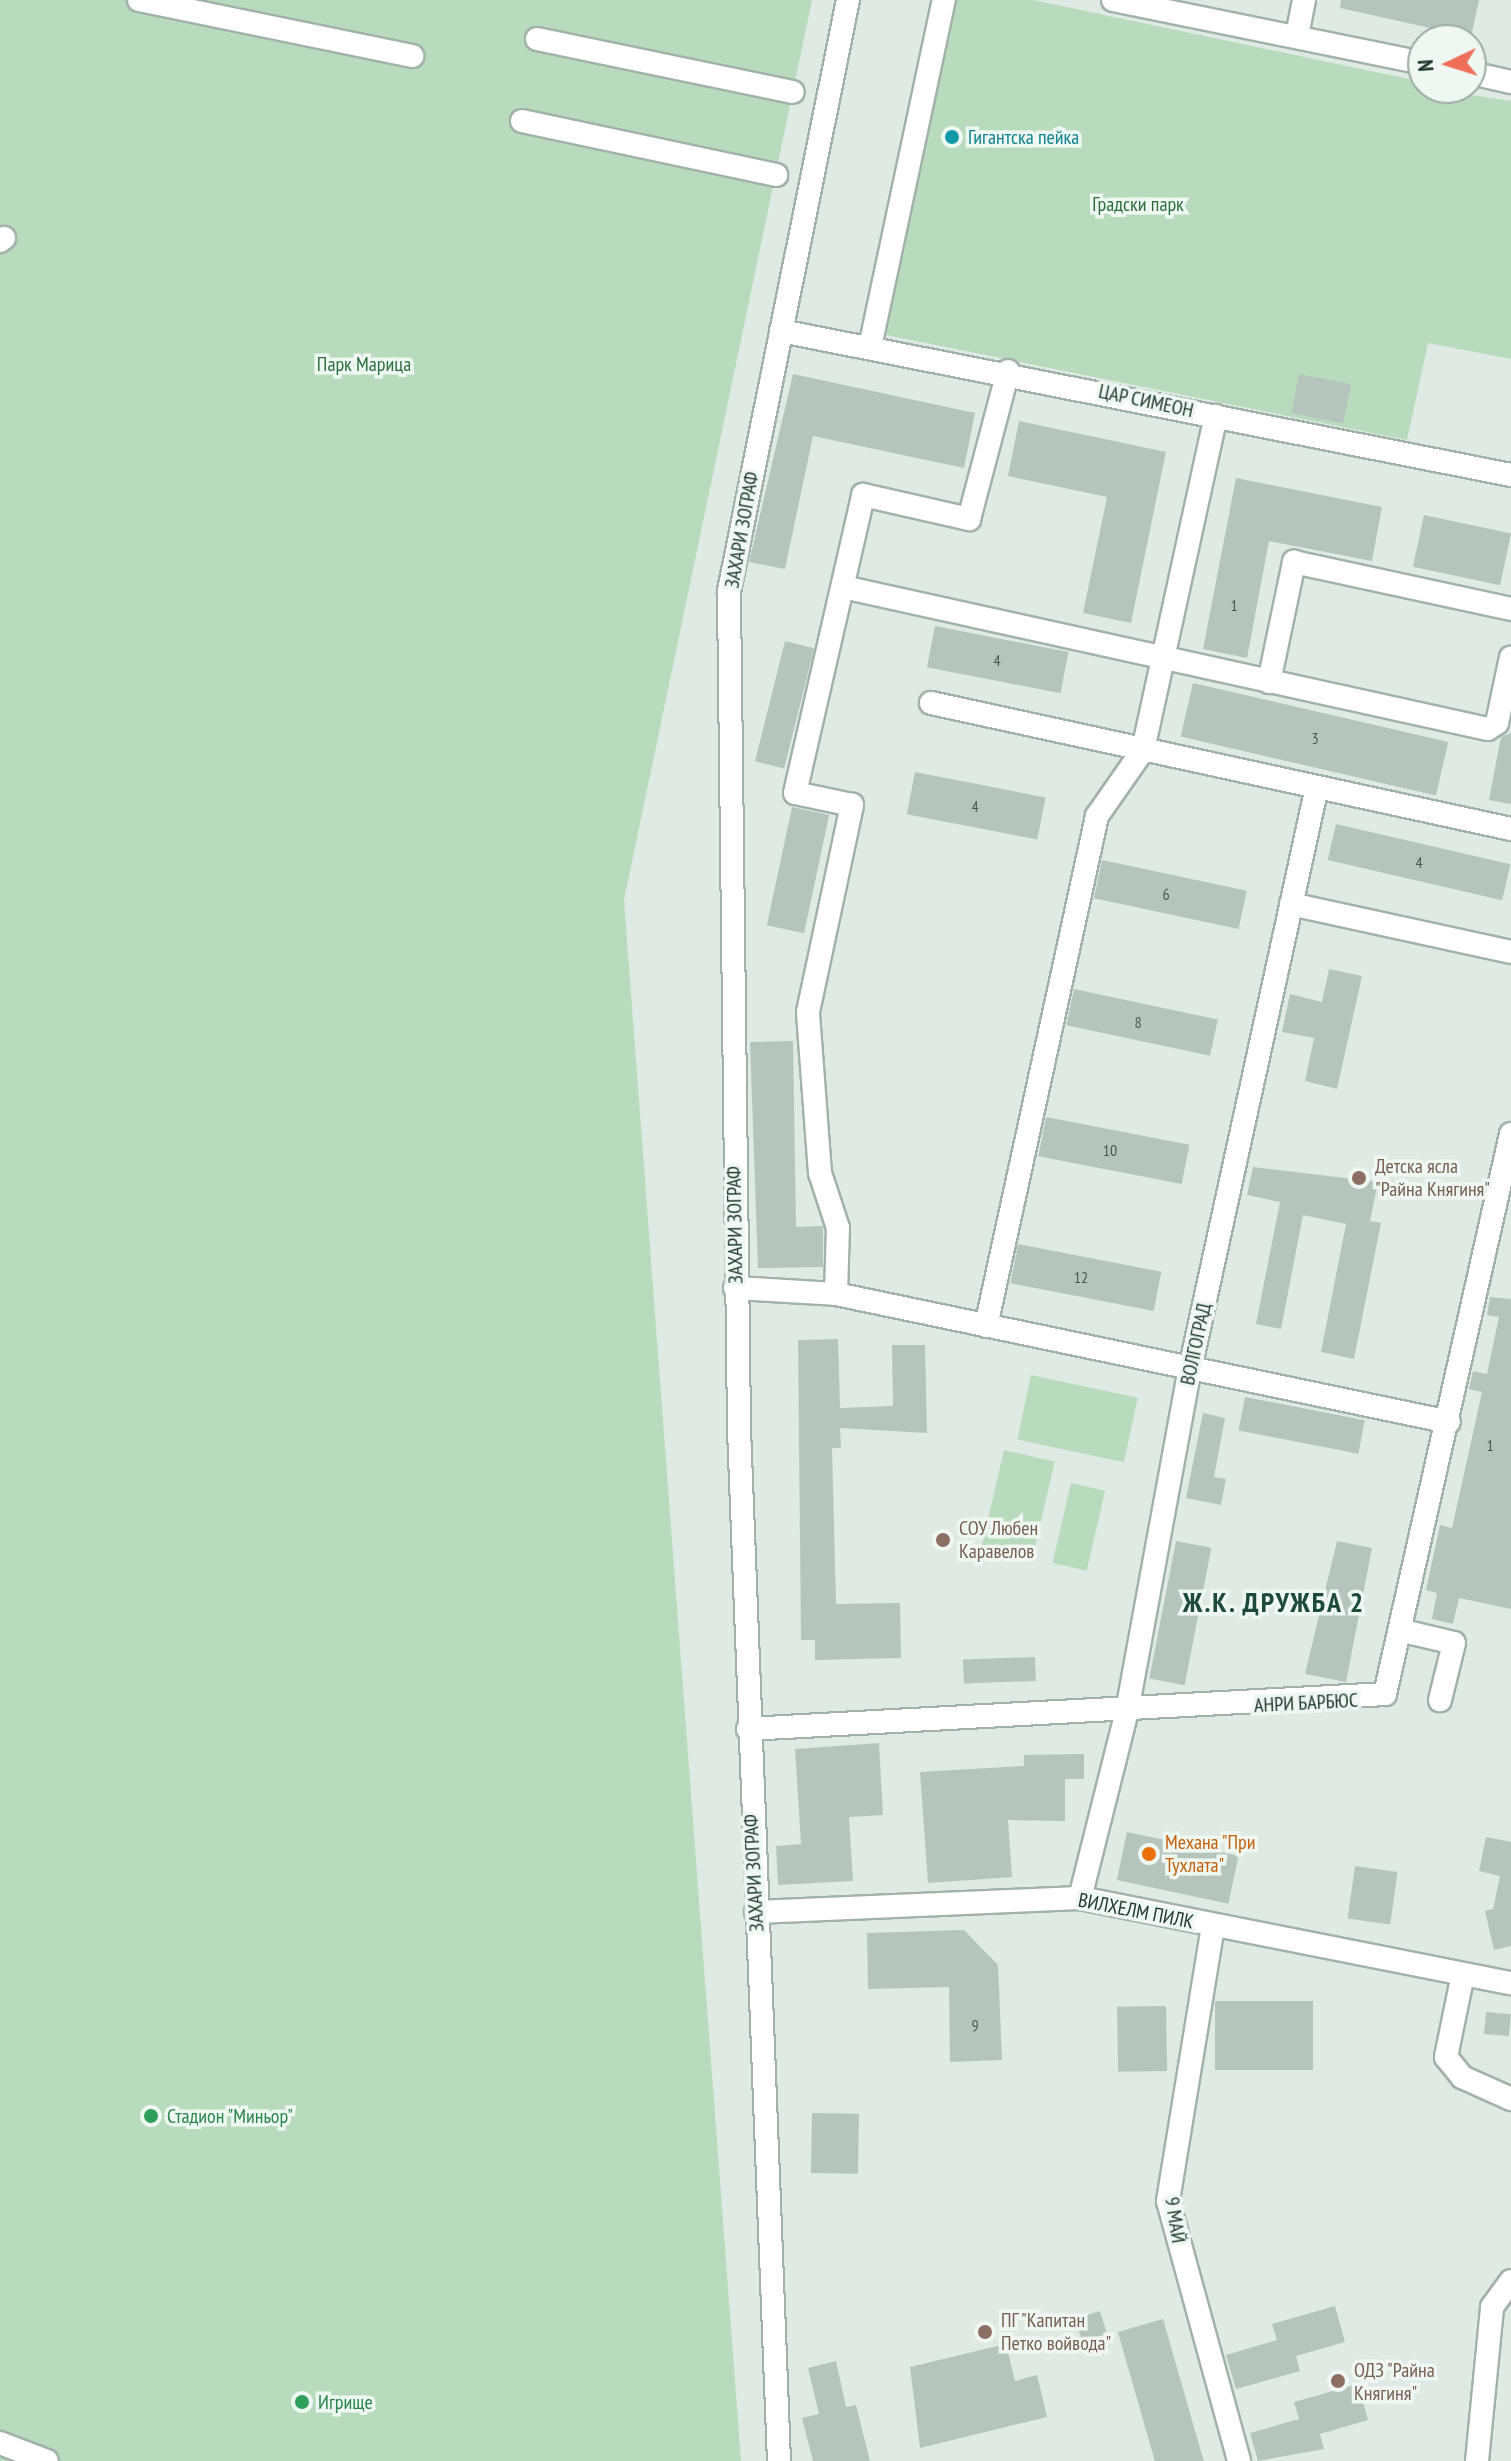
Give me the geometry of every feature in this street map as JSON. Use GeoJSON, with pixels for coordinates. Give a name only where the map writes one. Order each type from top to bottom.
{"type":"FeatureCollection","features":[{"type":"Feature","properties":{"kind":"street"},"geometry":{"type":"LineString","coordinates":[[139,0],[412,56]]}},
{"type":"Feature","properties":{"kind":"street","name":"ЗАХАРИ ЗОГРАФ"},"geometry":{"type":"LineString","coordinates":[[779,2461],[748,1729],[735,1288],[729,591],[848,0]]}},
{"type":"Feature","properties":{"kind":"street"},"geometry":{"type":"LineString","coordinates":[[870,347],[944,0]]}},
{"type":"Feature","properties":{"kind":"street"},"geometry":{"type":"LineString","coordinates":[[1113,0],[1407,60]]}},
{"type":"Feature","properties":{"kind":"street"},"geometry":{"type":"LineString","coordinates":[[1297,36],[1304,0]]}},
{"type":"Feature","properties":{"kind":"street"},"geometry":{"type":"LineString","coordinates":[[537,39],[793,92]]}},
{"type":"Feature","properties":{"kind":"street"},"geometry":{"type":"LineString","coordinates":[[1487,77],[1511,82]]}},
{"type":"Feature","properties":{"kind":"street"},"geometry":{"type":"LineString","coordinates":[[522,121],[776,175]]}},
{"type":"Feature","properties":{"kind":"street","name":"ЦАР СИМЕОН"},"geometry":{"type":"LineString","coordinates":[[781,331],[1008,371],[1511,475]]}},
{"type":"Feature","properties":{"kind":"street"},"geometry":{"type":"LineString","coordinates":[[836,1294],[838,1228],[820,1173],[808,1012],[852,805],[795,793],[863,495],[969,519],[1008,371]]}},
{"type":"Feature","properties":{"kind":"street"},"geometry":{"type":"LineString","coordinates":[[986,1326],[1097,816],[1143,750],[1216,416]]}},
{"type":"Feature","properties":{"kind":"street"},"geometry":{"type":"LineString","coordinates":[[1269,682],[1294,562],[1511,609]]}},
{"type":"Feature","properties":{"kind":"street"},"geometry":{"type":"LineString","coordinates":[[843,587],[1488,729],[1497,723],[1511,657]]}},
{"type":"Feature","properties":{"kind":"street"},"geometry":{"type":"LineString","coordinates":[[931,703],[1316,791],[1511,829]]}},
{"type":"Feature","properties":{"kind":"street","name":"ВОЛГОГРАД"},"geometry":{"type":"LineString","coordinates":[[1080,1898],[1127,1711],[1190,1369],[1316,791]]}},
{"type":"Feature","properties":{"kind":"street"},"geometry":{"type":"LineString","coordinates":[[1291,904],[1511,952]]}},
{"type":"Feature","properties":{"kind":"street","name":"АНРИ БАРБЮС"},"geometry":{"type":"LineString","coordinates":[[748,1729],[1370,1700],[1385,1694],[1393,1679],[1511,1134]]}},
{"type":"Feature","properties":{"kind":"street"},"geometry":{"type":"LineString","coordinates":[[735,1288],[836,1294],[1449,1422]]}},
{"type":"Feature","properties":{"kind":"street"},"geometry":{"type":"LineString","coordinates":[[1403,1631],[1454,1643],[1440,1700]]}},
{"type":"Feature","properties":{"kind":"street","name":"ВИЛХЕЛМ ПИЛК"},"geometry":{"type":"LineString","coordinates":[[756,1912],[1080,1898],[1511,1983]]}},
{"type":"Feature","properties":{"kind":"street","name":"9 МАЙ"},"geometry":{"type":"LineString","coordinates":[[1213,1926],[1168,2201],[1239,2461]]}},
{"type":"Feature","properties":{"kind":"street"},"geometry":{"type":"LineString","coordinates":[[1463,1974],[1446,2057],[1462,2077],[1511,2099]]}},
{"type":"Feature","properties":{"kind":"street"},"geometry":{"type":"LineString","coordinates":[[1477,2461],[1492,2307],[1511,2281]]}},
{"type":"Feature","properties":{"kind":"street"},"geometry":{"type":"LineString","coordinates":[[0,2443],[47,2461]]}},
{"type":"Feature","properties":{"kind":"green space","name":"Парк Марица"},"geometry":{"type":"Polygon","coordinates":[[[0,0],[812,0],[624,900],[741,2461],[0,2461],[0,0]]]}},
{"type":"Feature","properties":{"kind":"green space","name":"Градски парк"},"geometry":{"type":"Polygon","coordinates":[[[956,0],[1033,0],[1407,79],[1407,104],[1487,104],[1487,97],[1511,101],[1511,359],[1428,343],[1407,440],[886,335],[956,0]]]}},
{"type":"Feature","properties":{"kind":"green space"},"geometry":{"type":"Polygon","coordinates":[[[1031,1375],[1138,1398],[1124,1462],[1017,1440],[1031,1375]]]}},
{"type":"Feature","properties":{"kind":"green space"},"geometry":{"type":"Polygon","coordinates":[[[1004,1450],[1055,1462],[1032,1559],[982,1547],[1004,1450]]]}},
{"type":"Feature","properties":{"kind":"green space"},"geometry":{"type":"Polygon","coordinates":[[[1071,1483],[1105,1491],[1087,1571],[1053,1563],[1071,1483]]]}},
{"type":"Feature","properties":{"kind":"building"},"geometry":{"type":"Polygon","coordinates":[[[1341,0],[1479,0],[1474,24],[1412,24],[1340,8],[1341,0]]]}},
{"type":"Feature","properties":{"kind":"building"},"geometry":{"type":"Polygon","coordinates":[[[793,374],[975,413],[964,468],[813,436],[785,569],[749,562],[793,374]]]}},
{"type":"Feature","properties":{"kind":"building"},"geometry":{"type":"Polygon","coordinates":[[[1299,374],[1351,384],[1343,423],[1291,413],[1299,374]]]}},
{"type":"Feature","properties":{"kind":"building"},"geometry":{"type":"Polygon","coordinates":[[[1019,421],[1166,452],[1131,623],[1083,613],[1107,497],[1008,476],[1019,421]]]}},
{"type":"Feature","properties":{"kind":"building"},"geometry":{"type":"Polygon","coordinates":[[[1236,478],[1382,507],[1372,561],[1269,541],[1247,658],[1203,649],[1236,478]]]}},
{"type":"Feature","properties":{"kind":"building"},"geometry":{"type":"Polygon","coordinates":[[[1424,515],[1511,533],[1500,585],[1413,567],[1424,515]]]}},
{"type":"Feature","properties":{"kind":"building"},"geometry":{"type":"Polygon","coordinates":[[[935,626],[1069,652],[1060,693],[927,667],[935,626]]]}},
{"type":"Feature","properties":{"kind":"building"},"geometry":{"type":"Polygon","coordinates":[[[785,641],[814,648],[784,769],[755,761],[785,641]]]}},
{"type":"Feature","properties":{"kind":"building"},"geometry":{"type":"Polygon","coordinates":[[[1193,683],[1448,742],[1436,796],[1181,737],[1193,683]]]}},
{"type":"Feature","properties":{"kind":"building"},"geometry":{"type":"Polygon","coordinates":[[[1511,733],[1511,804],[1489,800],[1501,737],[1511,733]]]}},
{"type":"Feature","properties":{"kind":"building"},"geometry":{"type":"Polygon","coordinates":[[[915,772],[1046,797],[1037,840],[907,814],[915,772]]]}},
{"type":"Feature","properties":{"kind":"building"},"geometry":{"type":"Polygon","coordinates":[[[792,807],[829,815],[804,933],[767,925],[792,807]]]}},
{"type":"Feature","properties":{"kind":"building"},"geometry":{"type":"Polygon","coordinates":[[[1336,824],[1510,864],[1502,900],[1328,860],[1336,824]]]}},
{"type":"Feature","properties":{"kind":"building"},"geometry":{"type":"Polygon","coordinates":[[[1102,860],[1247,891],[1239,929],[1094,898],[1102,860]]]}},
{"type":"Feature","properties":{"kind":"building"},"geometry":{"type":"Polygon","coordinates":[[[1329,969],[1362,976],[1337,1089],[1305,1081],[1314,1038],[1282,1032],[1290,994],[1322,1002],[1329,969]]]}},
{"type":"Feature","properties":{"kind":"building"},"geometry":{"type":"Polygon","coordinates":[[[1074,989],[1218,1020],[1210,1056],[1066,1025],[1074,989]]]}},
{"type":"Feature","properties":{"kind":"building"},"geometry":{"type":"Polygon","coordinates":[[[793,1041],[796,1227],[823,1226],[823,1267],[758,1268],[750,1042],[793,1041]]]}},
{"type":"Feature","properties":{"kind":"building"},"geometry":{"type":"Polygon","coordinates":[[[1046,1117],[1189,1145],[1182,1184],[1038,1156],[1046,1117]]]}},
{"type":"Feature","properties":{"kind":"building"},"geometry":{"type":"Polygon","coordinates":[[[1253,1167],[1378,1182],[1370,1221],[1381,1223],[1354,1359],[1321,1352],[1346,1224],[1303,1215],[1281,1329],[1256,1324],[1280,1202],[1247,1195],[1253,1167]]]}},
{"type":"Feature","properties":{"kind":"building"},"geometry":{"type":"Polygon","coordinates":[[[1018,1244],[1161,1272],[1154,1311],[1010,1283],[1018,1244]]]}},
{"type":"Feature","properties":{"kind":"building"},"geometry":{"type":"Polygon","coordinates":[[[1490,1297],[1511,1299],[1511,1609],[1459,1598],[1453,1624],[1432,1619],[1437,1593],[1426,1590],[1440,1525],[1452,1528],[1482,1392],[1469,1389],[1473,1371],[1487,1374],[1499,1317],[1487,1315],[1490,1297]]]}},
{"type":"Feature","properties":{"kind":"building"},"geometry":{"type":"Polygon","coordinates":[[[838,1339],[840,1408],[893,1406],[892,1345],[925,1345],[927,1433],[840,1428],[841,1448],[832,1448],[836,1604],[900,1603],[901,1658],[815,1660],[815,1640],[801,1640],[798,1340],[838,1339]]]}},
{"type":"Feature","properties":{"kind":"building"},"geometry":{"type":"Polygon","coordinates":[[[1245,1397],[1365,1420],[1358,1454],[1239,1430],[1245,1397]]]}},
{"type":"Feature","properties":{"kind":"building"},"geometry":{"type":"Polygon","coordinates":[[[1203,1413],[1225,1418],[1214,1477],[1226,1479],[1221,1505],[1186,1498],[1203,1413]]]}},
{"type":"Feature","properties":{"kind":"building"},"geometry":{"type":"Polygon","coordinates":[[[1176,1541],[1211,1548],[1185,1685],[1149,1678],[1176,1541]]]}},
{"type":"Feature","properties":{"kind":"building"},"geometry":{"type":"Polygon","coordinates":[[[1337,1541],[1372,1548],[1346,1682],[1305,1674],[1337,1541]]]}},
{"type":"Feature","properties":{"kind":"building"},"geometry":{"type":"Polygon","coordinates":[[[1035,1657],[1036,1681],[964,1683],[963,1660],[1035,1657]]]}},
{"type":"Feature","properties":{"kind":"building"},"geometry":{"type":"Polygon","coordinates":[[[879,1743],[883,1815],[849,1817],[853,1881],[778,1885],[776,1846],[801,1844],[795,1749],[879,1743]]]}},
{"type":"Feature","properties":{"kind":"building"},"geometry":{"type":"Polygon","coordinates":[[[1084,1754],[1084,1779],[1065,1779],[1065,1821],[1008,1820],[1012,1877],[928,1883],[920,1772],[1024,1766],[1024,1755],[1084,1754]]]}},
{"type":"Feature","properties":{"kind":"building"},"geometry":{"type":"Polygon","coordinates":[[[1127,1832],[1239,1856],[1228,1904],[1117,1880],[1127,1832]]]}},
{"type":"Feature","properties":{"kind":"building"},"geometry":{"type":"Polygon","coordinates":[[[1486,1837],[1511,1842],[1511,1946],[1494,1950],[1485,1911],[1493,1909],[1500,1876],[1479,1871],[1486,1837]]]}},
{"type":"Feature","properties":{"kind":"building"},"geometry":{"type":"Polygon","coordinates":[[[1355,1866],[1398,1872],[1390,1924],[1348,1918],[1355,1866]]]}},
{"type":"Feature","properties":{"kind":"building"},"geometry":{"type":"Polygon","coordinates":[[[964,1930],[998,1965],[1002,2060],[950,2062],[949,1987],[868,1989],[867,1933],[964,1930]]]}},
{"type":"Feature","properties":{"kind":"building"},"geometry":{"type":"Polygon","coordinates":[[[1215,2001],[1313,2001],[1313,2070],[1215,2070],[1215,2001]]]}},
{"type":"Feature","properties":{"kind":"building"},"geometry":{"type":"Polygon","coordinates":[[[1166,2006],[1167,2071],[1118,2072],[1117,2007],[1166,2006]]]}},
{"type":"Feature","properties":{"kind":"building"},"geometry":{"type":"Polygon","coordinates":[[[1486,2012],[1511,2014],[1509,2036],[1484,2034],[1486,2012]]]}},
{"type":"Feature","properties":{"kind":"building"},"geometry":{"type":"Polygon","coordinates":[[[812,2113],[859,2114],[858,2174],[811,2173],[812,2113]]]}},
{"type":"Feature","properties":{"kind":"building"},"geometry":{"type":"Polygon","coordinates":[[[1335,2306],[1345,2342],[1296,2356],[1300,2371],[1236,2389],[1226,2355],[1277,2340],[1272,2324],[1335,2306]]]}},
{"type":"Feature","properties":{"kind":"building"},"geometry":{"type":"Polygon","coordinates":[[[1100,2311],[1107,2334],[1082,2342],[1075,2319],[1100,2311]]]}},
{"type":"Feature","properties":{"kind":"building"},"geometry":{"type":"Polygon","coordinates":[[[1163,2319],[1204,2461],[1155,2461],[1118,2332],[1163,2319]]]}},
{"type":"Feature","properties":{"kind":"building"},"geometry":{"type":"Polygon","coordinates":[[[1006,2344],[1015,2381],[1037,2375],[1047,2417],[920,2448],[910,2367],[1006,2344]]]}},
{"type":"Feature","properties":{"kind":"building"},"geometry":{"type":"Polygon","coordinates":[[[836,2361],[846,2407],[856,2405],[870,2461],[813,2461],[802,2418],[819,2414],[808,2368],[836,2361]]]}},
{"type":"Feature","properties":{"kind":"building"},"geometry":{"type":"Polygon","coordinates":[[[1358,2384],[1368,2420],[1320,2434],[1324,2449],[1258,2461],[1250,2433],[1299,2419],[1294,2402],[1358,2384]]]}},
{"type":"Feature","properties":{"kind":"place","name":"Гигантска пейка"},"geometry":{"type":"Point","coordinates":[952,137]}},
{"type":"Feature","properties":{"kind":"place","name":"Детска ясла \"Райна Княгиня\""},"geometry":{"type":"Point","coordinates":[1359,1178]}},
{"type":"Feature","properties":{"kind":"place","name":"СОУ Любен Каравелов"},"geometry":{"type":"Point","coordinates":[943,1540]}},
{"type":"Feature","properties":{"kind":"place","name":"Механа \"При Тухлата\""},"geometry":{"type":"Point","coordinates":[1149,1854]}},
{"type":"Feature","properties":{"kind":"place","name":"Стадион \"Миньор\""},"geometry":{"type":"Point","coordinates":[151,2116]}},
{"type":"Feature","properties":{"kind":"place","name":"ПГ \"Капитан Петко войвода\""},"geometry":{"type":"Point","coordinates":[985,2332]}},
{"type":"Feature","properties":{"kind":"place","name":"ОДЗ \"Райна Княгиня\""},"geometry":{"type":"Point","coordinates":[1338,2381]}},
{"type":"Feature","properties":{"kind":"place","name":"Игрище"},"geometry":{"type":"Point","coordinates":[302,2402]}},
{"type":"Feature","properties":{"kind":"district","name":"Ж.К. ДРУЖБА 2"},"geometry":{"type":"Point","coordinates":[1274,1602]}}]}
